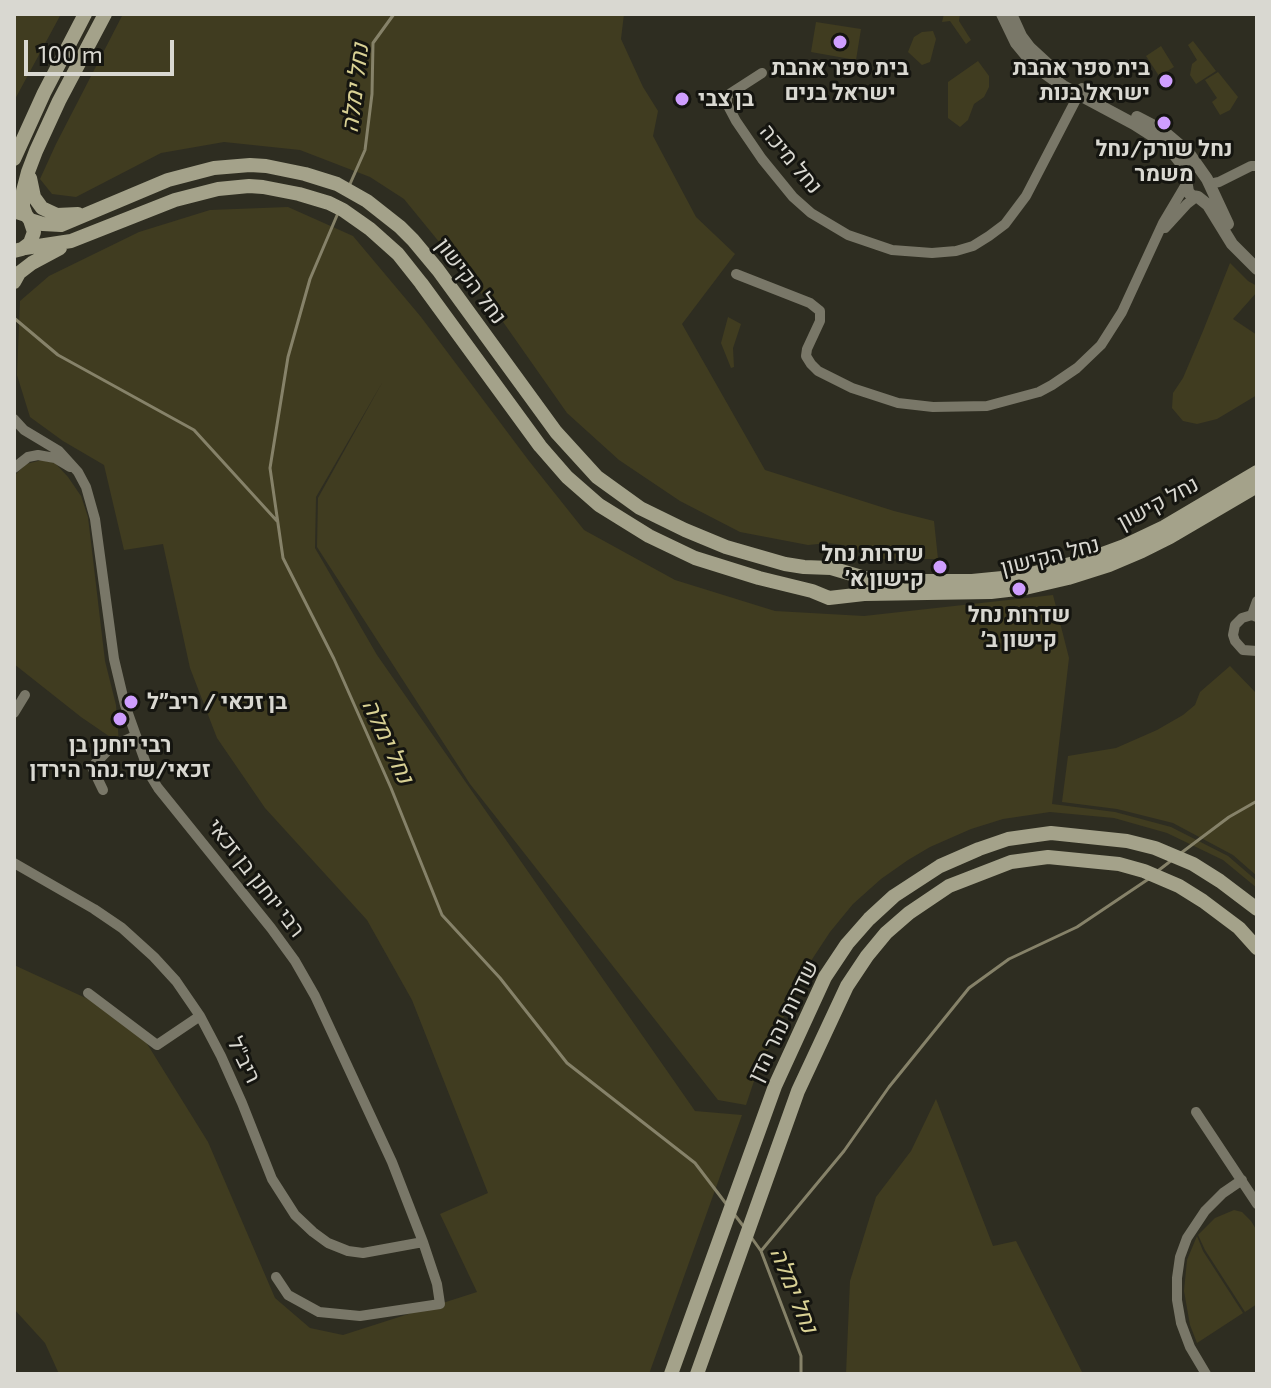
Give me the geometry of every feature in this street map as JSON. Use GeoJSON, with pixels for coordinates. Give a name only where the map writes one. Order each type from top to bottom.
{"type":"FeatureCollection","features":[{"type":"Feature","properties":{"kind":"main road"},"geometry":{"type":"LineString","coordinates":[[14,159],[85,14]]}},
{"type":"Feature","properties":{"kind":"main road"},"geometry":{"type":"LineString","coordinates":[[18,251],[33,238],[33,226],[23,215],[23,191],[30,166],[59,101],[105,14]]}},
{"type":"Feature","properties":{"kind":"main road"},"geometry":{"type":"LineString","coordinates":[[30,166],[31,189],[42,208],[57,215],[94,212]]}},
{"type":"Feature","properties":{"kind":"main road","name":"נחל הקישון"},"geometry":{"type":"LineString","coordinates":[[23,215],[43,224],[61,225],[168,180],[234,166],[266,166],[305,174],[353,191],[383,212],[413,240],[556,432],[597,477],[640,508],[703,538],[764,558],[832,570]]}},
{"type":"Feature","properties":{"kind":"main road","name":"נחל הקישון"},"geometry":{"type":"LineString","coordinates":[[104,228],[175,200],[236,186],[263,187],[299,194],[343,210],[398,254],[540,446],[591,499],[630,526],[695,558],[818,593]]}},
{"type":"Feature","properties":{"kind":"main road"},"geometry":{"type":"LineString","coordinates":[[18,251],[71,241],[104,228]]}},
{"type":"Feature","properties":{"kind":"main road"},"geometry":{"type":"LineString","coordinates":[[14,282],[19,273],[32,263],[104,228]]}},
{"type":"Feature","properties":{"kind":"main road","name":"נחל קישון"},"geometry":{"type":"LineString","coordinates":[[832,570],[876,580],[925,581],[990,580],[1040,572],[1105,554],[1141,539],[1257,472]]}},
{"type":"Feature","properties":{"kind":"main road","name":"נחל הקישון"},"geometry":{"type":"LineString","coordinates":[[834,598],[864,594],[991,592],[1068,578],[1146,549],[1257,486]]}},
{"type":"Feature","properties":{"kind":"main road"},"geometry":{"type":"LineString","coordinates":[[822,570],[832,570],[844,579],[845,584],[842,593],[834,598],[825,598],[818,593],[816,578],[822,570]]}},
{"type":"Feature","properties":{"kind":"main road","name":"שדרות נהר הדן"},"geometry":{"type":"LineString","coordinates":[[671,1374],[781,1072],[825,977],[861,927],[894,896],[940,866],[979,849],[1008,839],[1051,833],[1127,841],[1155,848],[1193,864],[1257,909]]}},
{"type":"Feature","properties":{"kind":"main road","name":"שדרות נהר הדן"},"geometry":{"type":"LineString","coordinates":[[697,1374],[798,1091],[847,986],[874,947],[909,913],[949,886],[1011,862],[1048,857],[1119,864],[1179,886],[1239,928],[1257,948]]}},
{"type":"Feature","properties":{"kind":"street"},"geometry":{"type":"LineString","coordinates":[[1002,14],[1023,54],[1048,76],[1162,130],[1183,147],[1208,182],[1236,241],[1253,265]]}},
{"type":"Feature","properties":{"kind":"street"},"geometry":{"type":"LineString","coordinates":[[1011,14],[1021,36],[1053,70],[1080,91],[1167,145],[1184,167],[1189,194],[1208,205],[1232,244],[1253,265]]}},
{"type":"Feature","properties":{"kind":"street","name":"נחל מיכה"},"geometry":{"type":"LineString","coordinates":[[762,73],[727,96],[727,104],[762,159],[793,197],[811,213],[848,235],[892,250],[932,253],[973,246],[1005,224],[1026,196],[1080,91]]}},
{"type":"Feature","properties":{"kind":"street"},"geometry":{"type":"LineString","coordinates":[[736,274],[810,303],[820,311],[820,321],[806,356],[818,371],[852,388],[898,403],[933,407],[987,406],[1039,392],[1065,377],[1088,358],[1112,330],[1163,223],[1193,174],[1199,174],[1208,182],[1219,182],[1257,166]]}},
{"type":"Feature","properties":{"kind":"street"},"geometry":{"type":"LineString","coordinates":[[1154,243],[1187,204],[1206,194],[1208,182]]}},
{"type":"Feature","properties":{"kind":"street","name":"רבי יוחנן בן זכאי"},"geometry":{"type":"LineString","coordinates":[[14,419],[24,430],[67,458],[86,487],[95,519],[114,659],[125,705],[150,775],[271,928],[315,996],[392,1162],[423,1242],[440,1304],[360,1316],[319,1312],[288,1295],[276,1277]]}},
{"type":"Feature","properties":{"kind":"street"},"geometry":{"type":"LineString","coordinates":[[14,468],[28,457],[46,455],[71,468],[86,487]]}},
{"type":"Feature","properties":{"kind":"street"},"geometry":{"type":"LineString","coordinates":[[1257,601],[1254,616],[1238,621],[1233,635],[1243,650],[1257,651]]}},
{"type":"Feature","properties":{"kind":"street"},"geometry":{"type":"LineString","coordinates":[[14,713],[25,695]]}},
{"type":"Feature","properties":{"kind":"street"},"geometry":{"type":"LineString","coordinates":[[103,790],[92,767],[112,746],[135,736]]}},
{"type":"Feature","properties":{"kind":"street","name":"ריב\"ל"},"geometry":{"type":"LineString","coordinates":[[14,863],[122,928],[176,981],[200,1016],[242,1103],[272,1179],[295,1215],[313,1232],[328,1243],[363,1253],[423,1242]]}},
{"type":"Feature","properties":{"kind":"street"},"geometry":{"type":"LineString","coordinates":[[88,993],[157,1045],[200,1016]]}},
{"type":"Feature","properties":{"kind":"street"},"geometry":{"type":"LineString","coordinates":[[1196,1112],[1257,1204]]}},
{"type":"Feature","properties":{"kind":"street"},"geometry":{"type":"LineString","coordinates":[[1206,1374],[1192,1351],[1181,1323],[1177,1289],[1180,1257],[1187,1238],[1205,1211],[1242,1180]]}},
{"type":"Feature","properties":{"kind":"shaded area"},"geometry":{"type":"Polygon","coordinates":[[[14,14],[61,14],[14,101],[14,14]]]}},
{"type":"Feature","properties":{"kind":"shaded area"},"geometry":{"type":"Polygon","coordinates":[[[123,14],[624,14],[621,39],[658,111],[653,136],[696,217],[735,254],[682,324],[765,470],[934,521],[938,559],[879,559],[850,546],[828,543],[808,545],[740,532],[680,501],[619,460],[567,413],[494,309],[404,199],[370,177],[300,150],[224,142],[161,153],[76,197],[52,194],[40,179],[123,14]]]}},
{"type":"Feature","properties":{"kind":"shaded area"},"geometry":{"type":"Polygon","coordinates":[[[944,14],[960,14],[959,21],[971,40],[966,44],[950,21],[942,22],[944,14]]]}},
{"type":"Feature","properties":{"kind":"shaded area"},"geometry":{"type":"Polygon","coordinates":[[[816,22],[861,29],[856,60],[811,52],[816,22]]]}},
{"type":"Feature","properties":{"kind":"shaded area"},"geometry":{"type":"Polygon","coordinates":[[[933,31],[936,39],[930,62],[922,65],[908,52],[914,37],[933,31]]]}},
{"type":"Feature","properties":{"kind":"shaded area"},"geometry":{"type":"Polygon","coordinates":[[[1193,41],[1216,71],[1196,84],[1190,75],[1192,64],[1197,60],[1188,45],[1193,41]]]}},
{"type":"Feature","properties":{"kind":"shaded area"},"geometry":{"type":"Polygon","coordinates":[[[1161,46],[1174,67],[1159,76],[1146,56],[1161,46]]]}},
{"type":"Feature","properties":{"kind":"shaded area"},"geometry":{"type":"Polygon","coordinates":[[[978,61],[989,76],[989,87],[960,127],[948,118],[948,82],[978,61]]]}},
{"type":"Feature","properties":{"kind":"shaded area"},"geometry":{"type":"Polygon","coordinates":[[[1218,72],[1238,97],[1230,110],[1220,115],[1212,102],[1217,98],[1205,80],[1218,72]]]}},
{"type":"Feature","properties":{"kind":"shaded area"},"geometry":{"type":"Polygon","coordinates":[[[288,207],[353,236],[421,317],[584,530],[675,580],[775,611],[864,616],[1053,595],[1069,658],[1052,804],[1115,812],[1171,827],[1228,856],[1257,881],[1257,888],[1223,860],[1167,833],[1114,818],[1050,812],[1003,819],[971,829],[908,860],[853,904],[807,967],[755,1078],[746,1105],[718,1100],[470,784],[317,547],[318,498],[383,381],[316,497],[315,548],[377,655],[695,1111],[742,1115],[649,1374],[59,1374],[45,1343],[14,1309],[14,965],[101,1005],[141,1034],[208,1142],[275,1298],[310,1328],[343,1335],[477,1292],[440,1214],[488,1193],[412,1000],[367,920],[265,808],[217,738],[190,668],[163,544],[124,550],[104,465],[30,417],[17,375],[20,301],[49,276],[139,232],[210,210],[288,207]]]}},
{"type":"Feature","properties":{"kind":"shaded area"},"geometry":{"type":"Polygon","coordinates":[[[1230,263],[1257,286],[1257,292],[1233,319],[1257,335],[1257,395],[1217,419],[1197,424],[1183,421],[1172,408],[1173,393],[1183,378],[1230,263]]]}},
{"type":"Feature","properties":{"kind":"shaded area"},"geometry":{"type":"Polygon","coordinates":[[[728,317],[741,324],[733,348],[734,367],[731,368],[721,343],[728,317]]]}},
{"type":"Feature","properties":{"kind":"shaded area"},"geometry":{"type":"Polygon","coordinates":[[[42,460],[55,463],[68,477],[81,496],[88,517],[105,661],[116,705],[119,743],[14,664],[14,476],[26,464],[42,460]]]}},
{"type":"Feature","properties":{"kind":"shaded area"},"geometry":{"type":"Polygon","coordinates":[[[1230,666],[1257,694],[1257,876],[1233,855],[1173,823],[1117,809],[1062,802],[1068,756],[1116,748],[1157,730],[1195,705],[1200,692],[1230,666]]]}},
{"type":"Feature","properties":{"kind":"shaded area"},"geometry":{"type":"Polygon","coordinates":[[[936,1099],[993,1246],[1016,1241],[1083,1374],[846,1374],[850,1281],[876,1197],[911,1151],[936,1099]]]}},
{"type":"Feature","properties":{"kind":"shaded area"},"geometry":{"type":"Polygon","coordinates":[[[1234,1210],[1242,1212],[1257,1231],[1257,1304],[1245,1312],[1198,1235],[1215,1218],[1234,1210]]]}},
{"type":"Feature","properties":{"kind":"shaded area"},"geometry":{"type":"Polygon","coordinates":[[[1197,1236],[1203,1251],[1243,1313],[1197,1343],[1190,1325],[1184,1291],[1187,1260],[1197,1236]]]}},
{"type":"Feature","properties":{"kind":"waterway","name":"נחל ימלה"},"geometry":{"type":"LineString","coordinates":[[350,184],[365,150],[372,94],[373,43],[394,14]]}},
{"type":"Feature","properties":{"kind":"waterway","name":"נחל ימלה"},"geometry":{"type":"LineString","coordinates":[[338,213],[310,279],[288,357],[270,468],[283,558],[334,659],[442,915],[500,978],[567,1063],[695,1163],[727,1205]]}},
{"type":"Feature","properties":{"kind":"waterway"},"geometry":{"type":"LineString","coordinates":[[14,318],[58,355],[194,430],[277,521]]}},
{"type":"Feature","properties":{"kind":"waterway"},"geometry":{"type":"LineString","coordinates":[[1181,853],[1229,817],[1257,801]]}},
{"type":"Feature","properties":{"kind":"waterway"},"geometry":{"type":"LineString","coordinates":[[1159,870],[1172,860]]}},
{"type":"Feature","properties":{"kind":"waterway"},"geometry":{"type":"LineString","coordinates":[[761,1251],[844,1151],[889,1087],[969,988],[1009,959],[1077,927],[1150,878]]}},
{"type":"Feature","properties":{"kind":"waterway","name":"נחל ימלה"},"geometry":{"type":"LineString","coordinates":[[734,1214],[744,1227]]}},
{"type":"Feature","properties":{"kind":"waterway","name":"נחל ימלה"},"geometry":{"type":"LineString","coordinates":[[751,1237],[761,1251],[801,1356],[801,1374]]}},
{"type":"Feature","properties":{"kind":"place","name":"בית ספר אהבת ישראל בנים"},"geometry":{"type":"Point","coordinates":[840,42]}},
{"type":"Feature","properties":{"kind":"place","name":"בית ספר אהבת ישראל בנות"},"geometry":{"type":"Point","coordinates":[1166,81]}},
{"type":"Feature","properties":{"kind":"place","name":"בן צבי"},"geometry":{"type":"Point","coordinates":[682,99]}},
{"type":"Feature","properties":{"kind":"place","name":"נחל שורק/נחל משמר"},"geometry":{"type":"Point","coordinates":[1164,123]}},
{"type":"Feature","properties":{"kind":"place","name":"שדרות נחל קישון א׳"},"geometry":{"type":"Point","coordinates":[940,567]}},
{"type":"Feature","properties":{"kind":"place","name":"שדרות נחל קישון ב׳"},"geometry":{"type":"Point","coordinates":[1019,589]}},
{"type":"Feature","properties":{"kind":"place","name":"בן זכאי / ריב״ל"},"geometry":{"type":"Point","coordinates":[131,702]}},
{"type":"Feature","properties":{"kind":"place","name":"רבי יוחנן בן זכאי/שד.נהר הירדן"},"geometry":{"type":"Point","coordinates":[120,719]}}]}
